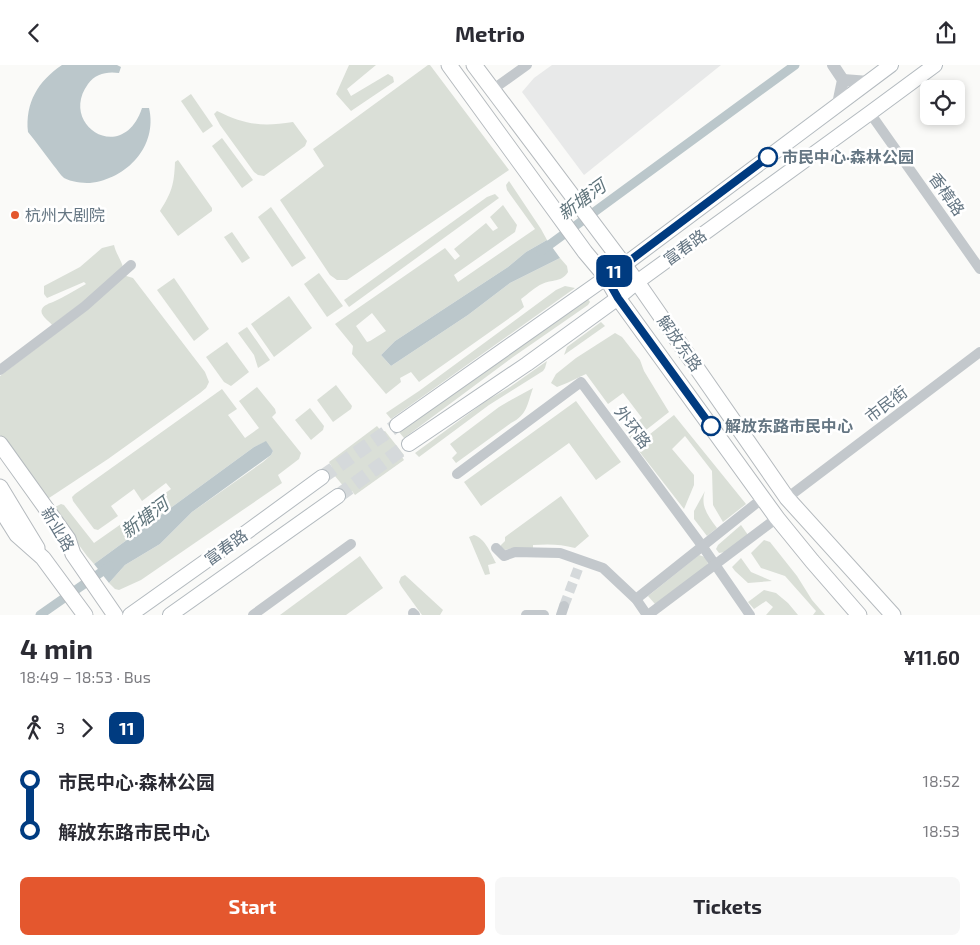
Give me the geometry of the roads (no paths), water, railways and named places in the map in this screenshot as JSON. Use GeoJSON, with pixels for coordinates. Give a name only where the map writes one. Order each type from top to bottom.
{"type":"FeatureCollection","features":[{"type":"Feature","properties":{"kind":"main road","name":"解放东路"},"geometry":{"type":"LineString","coordinates":[[449,65],[585,252],[606,277],[618,298],[777,518],[860,615]]}},
{"type":"Feature","properties":{"kind":"main road","name":"解放东路"},"geometry":{"type":"LineString","coordinates":[[474,65],[637,282],[787,498],[893,615]]}},
{"type":"Feature","properties":{"kind":"main road","name":"富春路"},"geometry":{"type":"LineString","coordinates":[[397,425],[624,265],[891,65]]}},
{"type":"Feature","properties":{"kind":"main road","name":"富春路"},"geometry":{"type":"LineString","coordinates":[[410,444],[618,298],[637,282],[935,65]]}},
{"type":"Feature","properties":{"kind":"main road","name":"新业路"},"geometry":{"type":"LineString","coordinates":[[0,443],[68,539],[77,561],[115,615]]}},
{"type":"Feature","properties":{"kind":"main road"},"geometry":{"type":"LineString","coordinates":[[0,460],[55,535],[77,561]]}},
{"type":"Feature","properties":{"kind":"main road","name":"富春路"},"geometry":{"type":"LineString","coordinates":[[130,615],[322,477]]}},
{"type":"Feature","properties":{"kind":"main road"},"geometry":{"type":"LineString","coordinates":[[0,487],[43,558]]}},
{"type":"Feature","properties":{"kind":"main road","name":"富春路"},"geometry":{"type":"LineString","coordinates":[[170,615],[338,496]]}},
{"type":"Feature","properties":{"kind":"main road","name":"新业路"},"geometry":{"type":"LineString","coordinates":[[0,508],[17,535],[43,558],[84,613]]}},
{"type":"Feature","properties":{"kind":"street"},"geometry":{"type":"LineString","coordinates":[[492,90],[527,65]]}},
{"type":"Feature","properties":{"kind":"street"},"geometry":{"type":"LineString","coordinates":[[833,65],[843,80],[838,104]]}},
{"type":"Feature","properties":{"kind":"street"},"geometry":{"type":"LineString","coordinates":[[843,80],[869,82]]}},
{"type":"Feature","properties":{"kind":"street","name":"香樟路"},"geometry":{"type":"LineString","coordinates":[[870,113],[980,269]]}},
{"type":"Feature","properties":{"kind":"street"},"geometry":{"type":"LineString","coordinates":[[0,370],[86,306],[131,265]]}},
{"type":"Feature","properties":{"kind":"street","name":"市民街"},"geometry":{"type":"LineString","coordinates":[[787,498],[980,352]]}},
{"type":"Feature","properties":{"kind":"street","name":"外环路"},"geometry":{"type":"LineString","coordinates":[[457,474],[581,382],[703,547],[750,615]]}},
{"type":"Feature","properties":{"kind":"street"},"geometry":{"type":"LineString","coordinates":[[636,599],[763,498]]}},
{"type":"Feature","properties":{"kind":"street"},"geometry":{"type":"LineString","coordinates":[[496,547],[504,556],[515,552],[560,553],[580,565],[603,569],[636,599],[647,615],[777,518]]}},
{"type":"Feature","properties":{"kind":"street"},"geometry":{"type":"LineString","coordinates":[[253,615],[351,544]]}},
{"type":"Feature","properties":{"kind":"street"},"geometry":{"type":"LineString","coordinates":[[526,615],[544,615]]}},
{"type":"Feature","properties":{"kind":"waterway","name":"新塘河"},"geometry":{"type":"LineString","coordinates":[[541,251],[795,65]]}},
{"type":"Feature","properties":{"kind":"waterway","name":"新塘河"},"geometry":{"type":"LineString","coordinates":[[40,615],[110,566]]}},
{"type":"Feature","properties":{"kind":"tunnel"},"geometry":{"type":"LineString","coordinates":[[322,477],[397,425]]}},
{"type":"Feature","properties":{"kind":"tunnel"},"geometry":{"type":"LineString","coordinates":[[338,496],[409,444]]}},
{"type":"Feature","properties":{"kind":"tunnel"},"geometry":{"type":"LineString","coordinates":[[564,606],[578,569]]}},
{"type":"Feature","properties":{"kind":"place","name":"市民中心·森林公园"},"geometry":{"type":"Point","coordinates":[768,157]}},
{"type":"Feature","properties":{"kind":"place","name":"杭州大剧院"},"geometry":{"type":"Point","coordinates":[15,215]}},
{"type":"Feature","properties":{"kind":"place","name":"解放东路市民中心"},"geometry":{"type":"Point","coordinates":[711,426]}}]}
